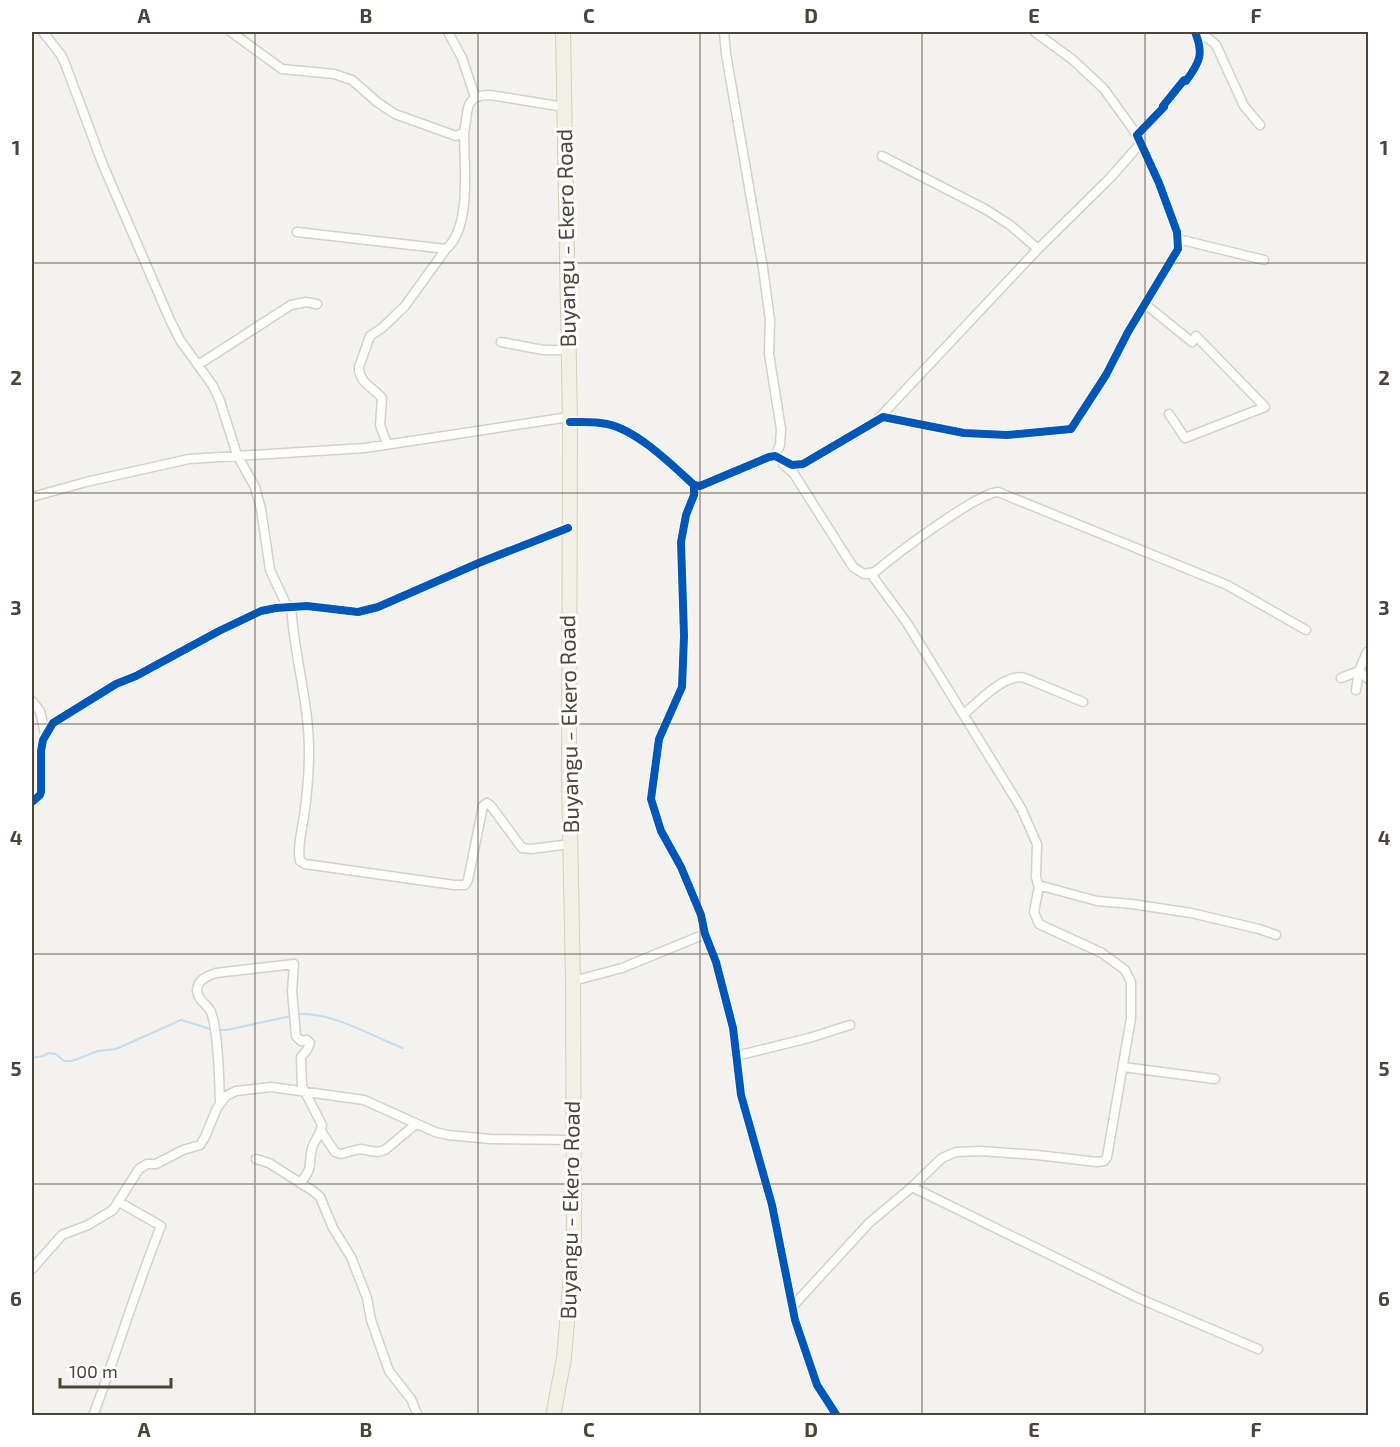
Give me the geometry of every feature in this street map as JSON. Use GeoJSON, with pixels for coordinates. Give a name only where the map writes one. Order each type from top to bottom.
{"type":"FeatureCollection","features":[{"type":"Feature","properties":{"kind":"main road","name":"Buyangu - Ekero Road"},"geometry":{"type":"LineString","coordinates":[[553,1416],[564,1358],[574,1241],[568,528],[570,419],[563,32]]}},
{"type":"Feature","properties":{"kind":"street"},"geometry":{"type":"LineString","coordinates":[[43,32],[61,55],[103,165],[170,320],[180,339],[213,386],[227,418],[237,455],[252,480],[257,495],[270,570],[289,606],[306,699],[309,752],[300,861],[305,864],[465,885],[468,880],[483,806],[487,803],[522,848],[570,844]]}},
{"type":"Feature","properties":{"kind":"street"},"geometry":{"type":"LineString","coordinates":[[231,32],[282,69],[334,74],[352,80],[395,114],[452,135],[464,132]]}},
{"type":"Feature","properties":{"kind":"street"},"geometry":{"type":"LineString","coordinates":[[448,32],[462,58],[475,98]]}},
{"type":"Feature","properties":{"kind":"street"},"geometry":{"type":"LineString","coordinates":[[724,32],[768,309],[769,354],[781,429],[780,446],[775,456]]}},
{"type":"Feature","properties":{"kind":"street"},"geometry":{"type":"LineString","coordinates":[[879,418],[964,433],[1006,435],[1071,429],[1106,375],[1128,332],[1176,252],[1178,239],[1163,194],[1139,139],[1104,89],[1073,60],[1035,32]]}},
{"type":"Feature","properties":{"kind":"street"},"geometry":{"type":"LineString","coordinates":[[32,497],[86,482],[189,459],[296,453],[387,444],[570,419],[620,428],[639,440],[694,485],[703,486],[753,462],[775,456],[789,464],[798,465],[879,418],[1038,249],[1110,178],[1198,63],[1200,48],[1195,33]]}},
{"type":"Feature","properties":{"kind":"street"},"geometry":{"type":"LineString","coordinates":[[1195,33],[1208,38],[1216,45],[1244,106],[1260,125]]}},
{"type":"Feature","properties":{"kind":"street"},"geometry":{"type":"LineString","coordinates":[[387,444],[380,425],[382,398],[365,383],[358,369],[370,336],[405,306],[452,242],[464,217],[464,132],[469,104],[475,98],[490,95],[564,107]]}},
{"type":"Feature","properties":{"kind":"street"},"geometry":{"type":"LineString","coordinates":[[882,156],[985,209],[1010,225],[1038,249]]}},
{"type":"Feature","properties":{"kind":"street"},"geometry":{"type":"LineString","coordinates":[[297,232],[446,249]]}},
{"type":"Feature","properties":{"kind":"street"},"geometry":{"type":"LineString","coordinates":[[1178,239],[1264,260]]}},
{"type":"Feature","properties":{"kind":"street"},"geometry":{"type":"LineString","coordinates":[[198,364],[291,305],[306,302],[317,304]]}},
{"type":"Feature","properties":{"kind":"street"},"geometry":{"type":"LineString","coordinates":[[1145,304],[1192,342],[1197,336],[1264,407],[1185,438],[1169,414]]}},
{"type":"Feature","properties":{"kind":"street"},"geometry":{"type":"LineString","coordinates":[[501,342],[543,350],[568,350]]}},
{"type":"Feature","properties":{"kind":"street"},"geometry":{"type":"LineString","coordinates":[[775,456],[794,474],[853,567],[864,574],[872,574],[960,510],[989,493],[998,492],[1227,585],[1306,630]]}},
{"type":"Feature","properties":{"kind":"street"},"geometry":{"type":"LineString","coordinates":[[694,485],[694,495],[686,515],[681,542],[684,636],[682,687],[659,739],[651,798],[661,831],[681,867],[701,915],[705,934],[716,962],[733,1028],[741,1095],[772,1205],[792,1307],[817,1385],[837,1416]]}},
{"type":"Feature","properties":{"kind":"street"},"geometry":{"type":"LineString","coordinates":[[32,802],[41,792],[40,751],[45,735],[57,720],[77,710],[116,684],[136,676],[219,631],[261,611],[289,606],[358,612],[378,607],[481,562],[568,528]]}},
{"type":"Feature","properties":{"kind":"street"},"geometry":{"type":"LineString","coordinates":[[792,1307],[869,1223],[942,1158],[956,1152],[981,1151],[1104,1161],[1110,1148],[1132,1003],[1129,976],[1125,970],[1102,953],[1039,924],[1034,912],[1039,886],[1036,877],[1037,846],[1031,828],[1005,779],[907,622],[872,574]]}},
{"type":"Feature","properties":{"kind":"street"},"geometry":{"type":"LineString","coordinates":[[1356,690],[1359,671],[1368,653]]}},
{"type":"Feature","properties":{"kind":"street"},"geometry":{"type":"LineString","coordinates":[[1341,678],[1359,671]]}},
{"type":"Feature","properties":{"kind":"street"},"geometry":{"type":"LineString","coordinates":[[1359,671],[1368,679]]}},
{"type":"Feature","properties":{"kind":"street"},"geometry":{"type":"LineString","coordinates":[[964,714],[1007,679],[1018,676],[1083,702]]}},
{"type":"Feature","properties":{"kind":"street"},"geometry":{"type":"LineString","coordinates":[[32,702],[40,711],[45,735]]}},
{"type":"Feature","properties":{"kind":"street"},"geometry":{"type":"LineString","coordinates":[[1039,886],[1097,901],[1191,913],[1275,935]]}},
{"type":"Feature","properties":{"kind":"street"},"geometry":{"type":"LineString","coordinates":[[573,981],[622,968],[705,934]]}},
{"type":"Feature","properties":{"kind":"street"},"geometry":{"type":"LineString","coordinates":[[220,1103],[219,1064],[214,1025],[210,1010],[199,998],[197,988],[206,976],[216,973],[294,964],[292,991],[296,1036],[301,1041],[307,1040],[310,1043],[300,1063],[304,1092],[320,1122],[321,1131],[335,1152],[341,1154],[360,1149],[376,1152],[385,1150],[416,1124]]}},
{"type":"Feature","properties":{"kind":"street"},"geometry":{"type":"LineString","coordinates":[[736,1056],[850,1025]]}},
{"type":"Feature","properties":{"kind":"street"},"geometry":{"type":"LineString","coordinates":[[1123,1067],[1215,1079]]}},
{"type":"Feature","properties":{"kind":"street"},"geometry":{"type":"LineString","coordinates":[[32,1269],[59,1238],[88,1225],[113,1210],[139,1169],[200,1145],[220,1103],[233,1092],[259,1088],[364,1100],[435,1132],[490,1139],[574,1140]]}},
{"type":"Feature","properties":{"kind":"street"},"geometry":{"type":"LineString","coordinates":[[300,1183],[311,1169],[312,1150],[321,1131]]}},
{"type":"Feature","properties":{"kind":"street"},"geometry":{"type":"LineString","coordinates":[[256,1159],[269,1163],[320,1197],[333,1228],[351,1257],[367,1298],[371,1320],[389,1371],[411,1399],[418,1416]]}},
{"type":"Feature","properties":{"kind":"street"},"geometry":{"type":"LineString","coordinates":[[912,1187],[1138,1298],[1258,1349]]}},
{"type":"Feature","properties":{"kind":"street"},"geometry":{"type":"LineString","coordinates":[[93,1416],[122,1339],[139,1280],[161,1226],[119,1202]]}},
{"type":"Feature","properties":{"kind":"waterway"},"geometry":{"type":"LineString","coordinates":[[32,1058],[49,1053],[56,1054],[64,1061],[72,1061],[98,1051],[116,1049],[181,1020],[214,1030],[227,1030],[300,1014],[340,1021],[403,1048]]}},
{"type":"Feature","properties":{"kind":"cycle path"},"geometry":{"type":"LineString","coordinates":[[570,422],[602,423],[630,433],[654,449],[694,485],[700,486],[769,457],[775,456],[792,465],[803,464],[883,417],[964,433],[1007,435],[1071,429],[1106,375],[1128,332],[1178,249],[1177,232],[1159,183],[1137,135],[1164,107],[1195,68],[1200,52],[1195,32]]}},
{"type":"Feature","properties":{"kind":"cycle path"},"geometry":{"type":"LineString","coordinates":[[694,485],[694,495],[686,515],[681,542],[684,636],[682,687],[659,739],[651,799],[661,831],[681,867],[701,915],[705,934],[716,962],[733,1028],[741,1095],[772,1205],[795,1320],[817,1385],[837,1416]]}},
{"type":"Feature","properties":{"kind":"cycle path"},"geometry":{"type":"LineString","coordinates":[[32,802],[41,792],[41,751],[43,740],[53,723],[116,684],[136,676],[219,631],[261,611],[276,608],[307,606],[358,612],[378,607],[481,562],[568,528]]}}]}
